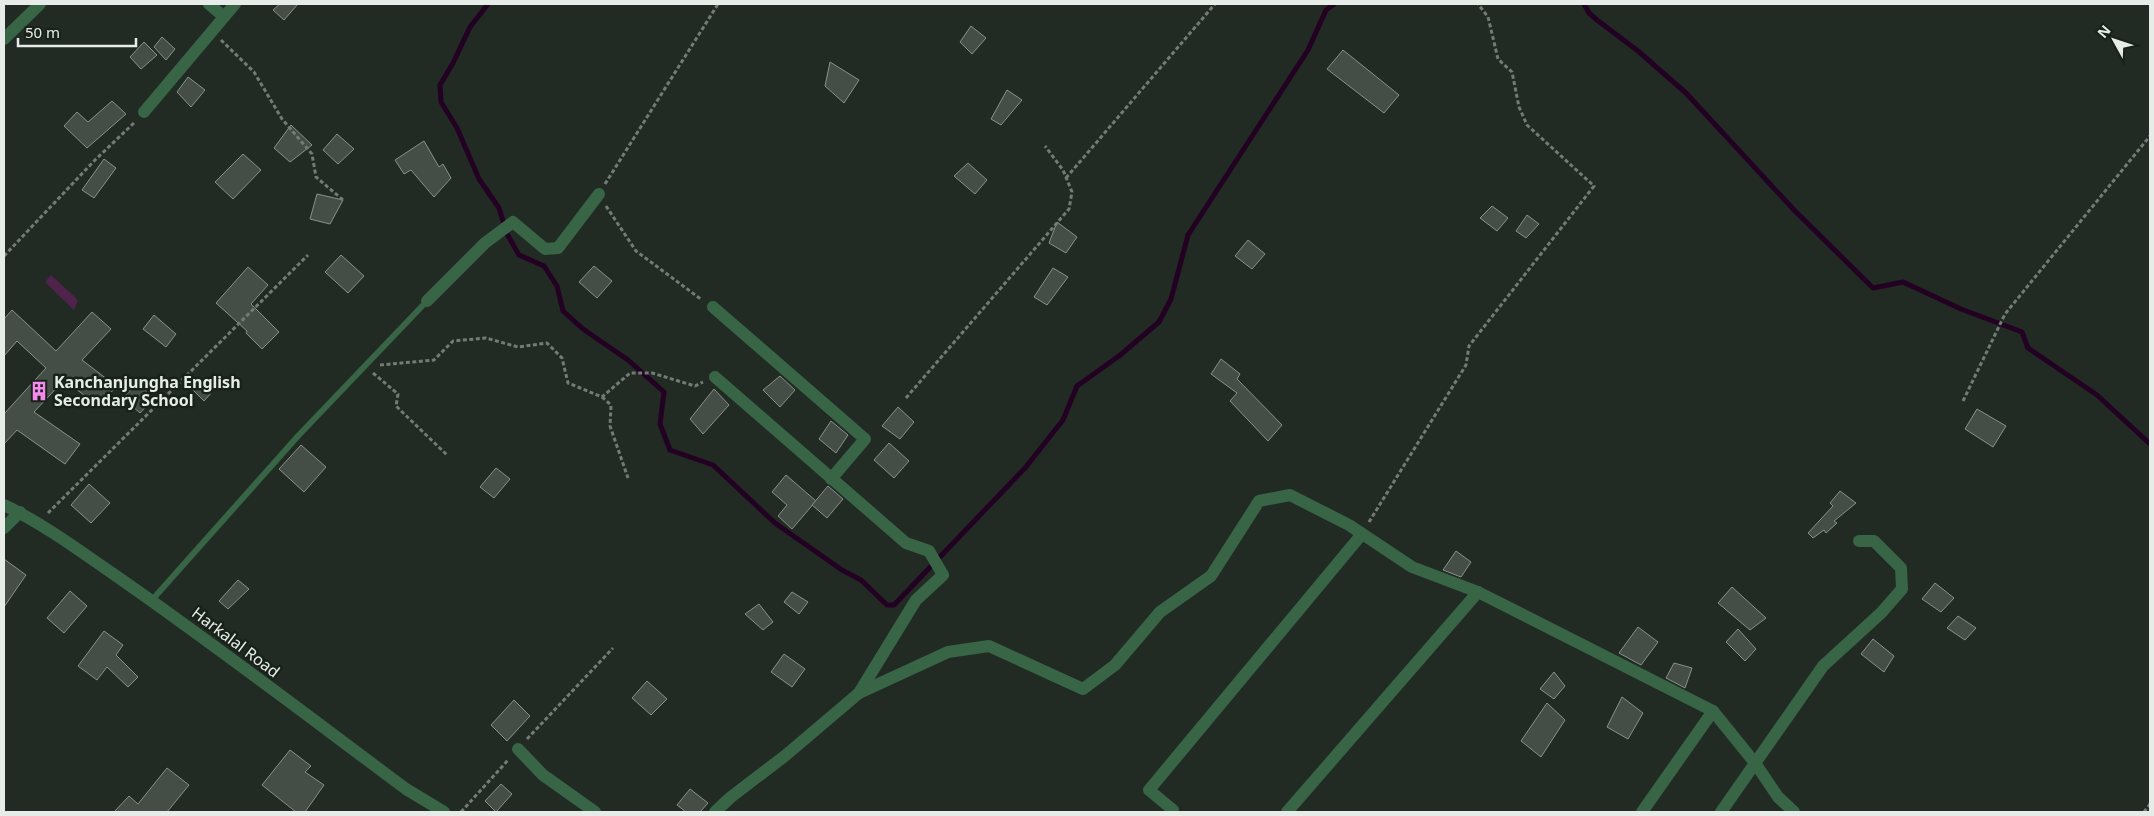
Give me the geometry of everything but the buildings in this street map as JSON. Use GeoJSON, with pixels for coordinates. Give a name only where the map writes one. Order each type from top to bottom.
{"type":"FeatureCollection","features":[{"type":"Feature","properties":{"kind":"street"},"geometry":{"type":"LineString","coordinates":[[4,39],[40,4]]}},
{"type":"Feature","properties":{"kind":"street"},"geometry":{"type":"LineString","coordinates":[[209,4],[223,16]]}},
{"type":"Feature","properties":{"kind":"street"},"geometry":{"type":"LineString","coordinates":[[144,112],[235,4]]}},
{"type":"Feature","properties":{"kind":"street"},"geometry":{"type":"LineString","coordinates":[[427,301],[485,243],[513,222],[545,249],[558,248],[599,194]]}},
{"type":"Feature","properties":{"kind":"street"},"geometry":{"type":"LineString","coordinates":[[713,307],[865,440],[831,479]]}},
{"type":"Feature","properties":{"kind":"street"},"geometry":{"type":"LineString","coordinates":[[715,378],[906,543],[929,551],[943,575],[916,600],[859,693]]}},
{"type":"Feature","properties":{"kind":"street"},"geometry":{"type":"LineString","coordinates":[[715,812],[730,797],[786,755],[859,693],[948,652],[990,646],[1083,689],[1115,664],[1160,612],[1211,576],[1259,501],[1290,495],[1362,534],[1412,567],[1478,592],[1713,712],[1755,763],[1778,796],[1794,812]]}},
{"type":"Feature","properties":{"kind":"street","name":"Harkalal Road"},"geometry":{"type":"LineString","coordinates":[[4,505],[20,512],[152,600],[406,789],[444,812]]}},
{"type":"Feature","properties":{"kind":"street"},"geometry":{"type":"LineString","coordinates":[[4,528],[20,512]]}},
{"type":"Feature","properties":{"kind":"street"},"geometry":{"type":"LineString","coordinates":[[1172,812],[1173,810],[1149,790],[1362,534]]}},
{"type":"Feature","properties":{"kind":"street"},"geometry":{"type":"LineString","coordinates":[[1721,812],[1823,666],[1881,613],[1902,589],[1901,568],[1874,541],[1858,541]]}},
{"type":"Feature","properties":{"kind":"street"},"geometry":{"type":"LineString","coordinates":[[1287,812],[1478,592]]}},
{"type":"Feature","properties":{"kind":"street"},"geometry":{"type":"LineString","coordinates":[[1642,812],[1713,712]]}},
{"type":"Feature","properties":{"kind":"street"},"geometry":{"type":"LineString","coordinates":[[518,749],[543,775],[595,812]]}},
{"type":"Feature","properties":{"kind":"lane"},"geometry":{"type":"LineString","coordinates":[[152,600],[298,436],[427,301]]}},
{"type":"Feature","properties":{"kind":"path"},"geometry":{"type":"LineString","coordinates":[[713,307],[636,251],[599,194],[718,4]]}},
{"type":"Feature","properties":{"kind":"path"},"geometry":{"type":"LineString","coordinates":[[1066,178],[1216,4]]}},
{"type":"Feature","properties":{"kind":"path"},"geometry":{"type":"LineString","coordinates":[[1362,534],[1466,365],[1469,346],[1594,186],[1527,125],[1519,107],[1512,72],[1498,59],[1488,17],[1478,4]]}},
{"type":"Feature","properties":{"kind":"path"},"geometry":{"type":"LineString","coordinates":[[211,31],[254,72],[282,120],[312,154],[316,177],[343,200]]}},
{"type":"Feature","properties":{"kind":"path"},"geometry":{"type":"LineString","coordinates":[[4,256],[95,160],[144,112]]}},
{"type":"Feature","properties":{"kind":"path"},"geometry":{"type":"LineString","coordinates":[[1963,401],[2005,314],[2150,136]]}},
{"type":"Feature","properties":{"kind":"path"},"geometry":{"type":"LineString","coordinates":[[906,398],[1069,209],[1072,192],[1064,170],[1045,146]]}},
{"type":"Feature","properties":{"kind":"path"},"geometry":{"type":"LineString","coordinates":[[38,524],[308,255]]}},
{"type":"Feature","properties":{"kind":"path"},"geometry":{"type":"LineString","coordinates":[[365,366],[434,360],[453,341],[486,338],[518,347],[546,343],[562,358],[568,382],[602,397],[611,404],[610,426],[628,478]]}},
{"type":"Feature","properties":{"kind":"path"},"geometry":{"type":"LineString","coordinates":[[365,366],[398,394],[396,406],[447,455]]}},
{"type":"Feature","properties":{"kind":"path"},"geometry":{"type":"LineString","coordinates":[[602,397],[630,373],[652,373],[694,386],[715,378]]}},
{"type":"Feature","properties":{"kind":"path"},"geometry":{"type":"LineString","coordinates":[[461,812],[613,648]]}},
{"type":"Feature","properties":{"kind":"path"},"geometry":{"type":"LineString","coordinates":[[2144,812],[2150,804]]}},
{"type":"Feature","properties":{"kind":"shaded area"},"geometry":{"type":"Polygon","coordinates":[[[51,275],[78,300],[74,310],[45,282],[51,275]]]}},
{"type":"Feature","properties":{"kind":"waterway"},"geometry":{"type":"LineString","coordinates":[[488,4],[470,27],[440,85],[441,102],[457,128],[479,179],[499,208],[507,234],[519,255],[544,266],[557,286],[563,311],[583,329],[628,360],[664,392],[660,424],[670,450],[713,465],[775,523],[842,570],[861,580],[887,605],[894,605],[1025,468],[1063,420],[1077,386],[1119,356],[1159,322],[1171,299],[1188,235],[1308,50],[1326,10],[1334,4]]}},
{"type":"Feature","properties":{"kind":"waterway"},"geometry":{"type":"LineString","coordinates":[[1584,4],[1589,13],[1597,20],[1638,51],[1686,93],[1794,210],[1873,288],[1903,282],[1961,309],[2022,332],[2028,348],[2097,395],[2150,444]]}},
{"type":"Feature","properties":{"kind":"place","name":"Kanchanjungha English Secondary School"},"geometry":{"type":"Point","coordinates":[39,391]}}]}
